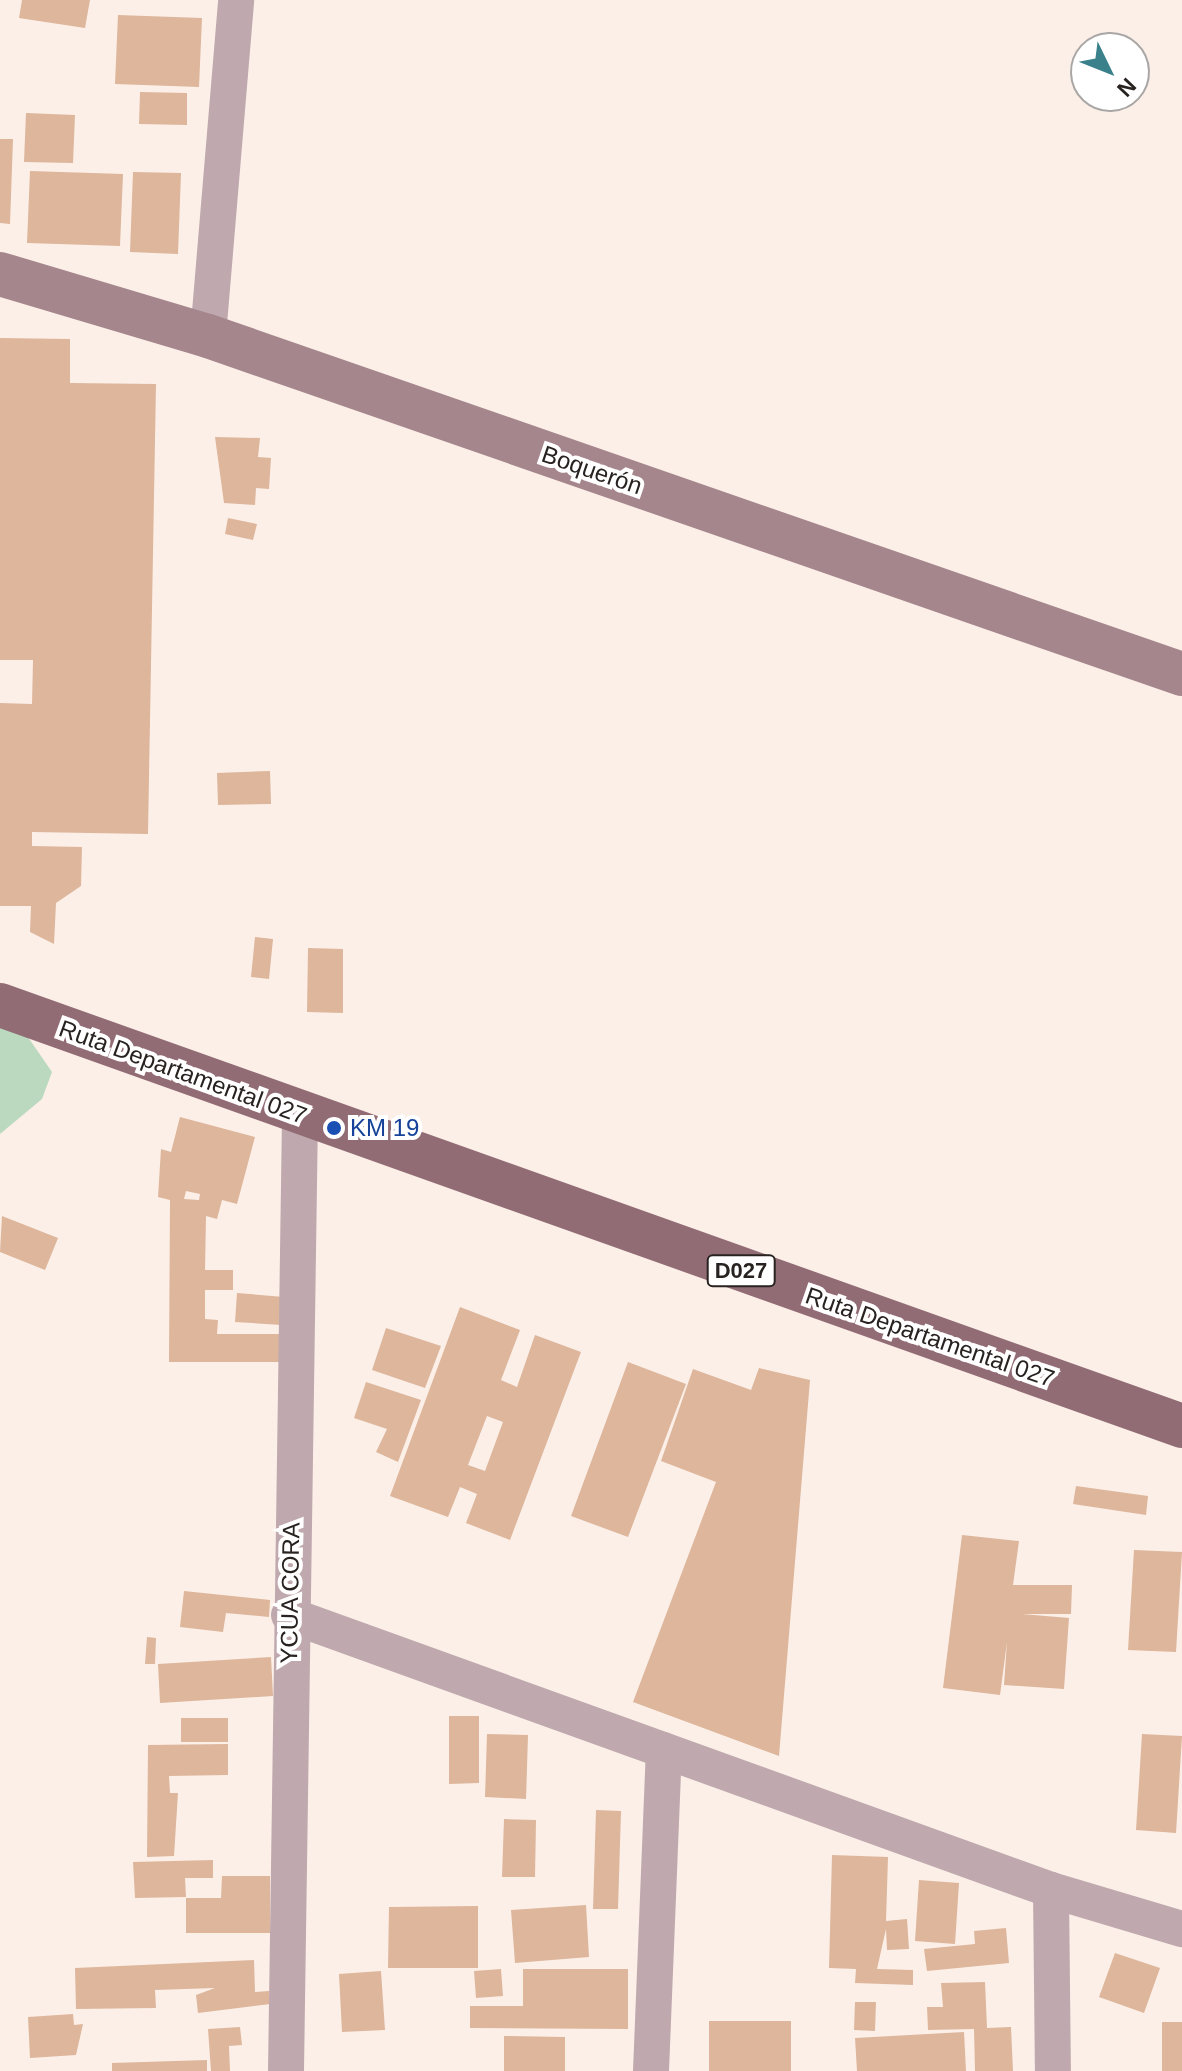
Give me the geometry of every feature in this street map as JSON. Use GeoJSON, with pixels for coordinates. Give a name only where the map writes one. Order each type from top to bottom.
{"type":"FeatureCollection","features":[{"type":"Feature","properties":{"kind":"main road","name":"Ruta Departamental 027"},"geometry":{"type":"LineString","coordinates":[[0,1005],[300,1115],[1182,1426]]}},
{"type":"Feature","properties":{"kind":"street"},"geometry":{"type":"LineString","coordinates":[[208,336],[236,0]]}},
{"type":"Feature","properties":{"kind":"street","name":"Boquerón"},"geometry":{"type":"LineString","coordinates":[[0,274],[208,336],[1182,674]]}},
{"type":"Feature","properties":{"kind":"street","name":"YCUA CORA"},"geometry":{"type":"LineString","coordinates":[[286,2071],[289,1615],[300,1115]]}},
{"type":"Feature","properties":{"kind":"street"},"geometry":{"type":"LineString","coordinates":[[289,1615],[1051,1890],[1182,1929]]}},
{"type":"Feature","properties":{"kind":"street"},"geometry":{"type":"LineString","coordinates":[[651,2071],[664,1750]]}},
{"type":"Feature","properties":{"kind":"street"},"geometry":{"type":"LineString","coordinates":[[1051,1890],[1053,2071]]}},
{"type":"Feature","properties":{"kind":"green space"},"geometry":{"type":"Polygon","coordinates":[[[0,1020],[21,1027],[52,1072],[42,1099],[0,1134],[0,1020]]]}},
{"type":"Feature","properties":{"kind":"building"},"geometry":{"type":"Polygon","coordinates":[[[22,0],[90,0],[85,28],[19,18],[22,0]]]}},
{"type":"Feature","properties":{"kind":"building"},"geometry":{"type":"Polygon","coordinates":[[[118,15],[202,18],[199,87],[115,84],[118,15]]]}},
{"type":"Feature","properties":{"kind":"building"},"geometry":{"type":"Polygon","coordinates":[[[140,92],[187,93],[187,125],[139,124],[140,92]]]}},
{"type":"Feature","properties":{"kind":"building"},"geometry":{"type":"Polygon","coordinates":[[[26,113],[75,115],[73,163],[24,162],[26,113]]]}},
{"type":"Feature","properties":{"kind":"building"},"geometry":{"type":"Polygon","coordinates":[[[0,139],[13,139],[10,224],[0,223],[0,139]]]}},
{"type":"Feature","properties":{"kind":"building"},"geometry":{"type":"Polygon","coordinates":[[[30,171],[123,174],[120,246],[27,243],[30,171]]]}},
{"type":"Feature","properties":{"kind":"building"},"geometry":{"type":"Polygon","coordinates":[[[133,172],[181,173],[178,254],[130,252],[133,172]]]}},
{"type":"Feature","properties":{"kind":"building"},"geometry":{"type":"Polygon","coordinates":[[[0,338],[70,339],[70,383],[156,384],[148,834],[32,832],[32,846],[82,847],[81,886],[56,903],[54,944],[30,932],[31,906],[0,906],[0,703],[32,704],[33,660],[0,660],[0,338]]]}},
{"type":"Feature","properties":{"kind":"building"},"geometry":{"type":"Polygon","coordinates":[[[215,437],[260,438],[258,457],[271,458],[269,489],[256,488],[255,505],[224,503],[215,437]]]}},
{"type":"Feature","properties":{"kind":"building"},"geometry":{"type":"Polygon","coordinates":[[[228,518],[257,524],[253,540],[225,534],[228,518]]]}},
{"type":"Feature","properties":{"kind":"building"},"geometry":{"type":"Polygon","coordinates":[[[270,771],[271,804],[218,805],[217,773],[270,771]]]}},
{"type":"Feature","properties":{"kind":"building"},"geometry":{"type":"Polygon","coordinates":[[[255,937],[273,939],[269,979],[251,977],[255,937]]]}},
{"type":"Feature","properties":{"kind":"building"},"geometry":{"type":"Polygon","coordinates":[[[308,948],[343,949],[343,1013],[307,1012],[308,948]]]}},
{"type":"Feature","properties":{"kind":"building"},"geometry":{"type":"Polygon","coordinates":[[[180,1117],[255,1137],[237,1204],[222,1200],[217,1219],[206,1216],[205,1270],[233,1270],[233,1290],[205,1290],[205,1319],[218,1320],[217,1334],[281,1334],[281,1362],[169,1362],[170,1200],[158,1197],[161,1149],[171,1152],[180,1117]],[[186,1191],[184,1199],[199,1200],[200,1194],[186,1191]]]}},
{"type":"Feature","properties":{"kind":"building"},"geometry":{"type":"Polygon","coordinates":[[[2,1216],[58,1238],[45,1270],[0,1252],[2,1216]]]}},
{"type":"Feature","properties":{"kind":"building"},"geometry":{"type":"Polygon","coordinates":[[[237,1293],[284,1297],[281,1325],[235,1322],[237,1293]]]}},
{"type":"Feature","properties":{"kind":"building"},"geometry":{"type":"Polygon","coordinates":[[[460,1307],[520,1330],[501,1380],[517,1387],[535,1335],[581,1352],[510,1540],[466,1523],[477,1494],[460,1487],[448,1517],[390,1496],[460,1307]],[[487,1416],[468,1465],[485,1471],[503,1422],[487,1416]]]}},
{"type":"Feature","properties":{"kind":"building"},"geometry":{"type":"Polygon","coordinates":[[[386,1328],[441,1346],[425,1388],[372,1370],[386,1328]]]}},
{"type":"Feature","properties":{"kind":"building"},"geometry":{"type":"Polygon","coordinates":[[[628,1362],[686,1384],[628,1537],[571,1516],[628,1362]]]}},
{"type":"Feature","properties":{"kind":"building"},"geometry":{"type":"Polygon","coordinates":[[[759,1368],[810,1380],[779,1756],[633,1702],[716,1482],[661,1461],[693,1369],[751,1390],[759,1368]]]}},
{"type":"Feature","properties":{"kind":"building"},"geometry":{"type":"Polygon","coordinates":[[[366,1382],[421,1400],[398,1462],[376,1452],[387,1429],[354,1418],[366,1382]]]}},
{"type":"Feature","properties":{"kind":"building"},"geometry":{"type":"Polygon","coordinates":[[[1076,1486],[1148,1496],[1146,1515],[1073,1504],[1076,1486]]]}},
{"type":"Feature","properties":{"kind":"building"},"geometry":{"type":"Polygon","coordinates":[[[962,1535],[1019,1541],[1013,1585],[1072,1585],[1071,1614],[1022,1614],[1069,1618],[1064,1689],[1004,1685],[1007,1642],[1000,1695],[943,1688],[962,1535]]]}},
{"type":"Feature","properties":{"kind":"building"},"geometry":{"type":"Polygon","coordinates":[[[1134,1550],[1182,1552],[1176,1652],[1128,1650],[1134,1550]]]}},
{"type":"Feature","properties":{"kind":"building"},"geometry":{"type":"Polygon","coordinates":[[[184,1591],[270,1600],[269,1617],[226,1613],[223,1632],[180,1627],[184,1591]]]}},
{"type":"Feature","properties":{"kind":"building"},"geometry":{"type":"Polygon","coordinates":[[[147,1637],[156,1638],[155,1664],[145,1664],[147,1637]]]}},
{"type":"Feature","properties":{"kind":"building"},"geometry":{"type":"Polygon","coordinates":[[[271,1657],[273,1696],[160,1703],[158,1664],[271,1657]]]}},
{"type":"Feature","properties":{"kind":"building"},"geometry":{"type":"Polygon","coordinates":[[[449,1716],[479,1716],[479,1783],[449,1784],[449,1716]]]}},
{"type":"Feature","properties":{"kind":"building"},"geometry":{"type":"Polygon","coordinates":[[[181,1718],[228,1718],[228,1742],[181,1742],[181,1718]]]}},
{"type":"Feature","properties":{"kind":"building"},"geometry":{"type":"Polygon","coordinates":[[[487,1734],[528,1735],[526,1799],[485,1797],[487,1734]]]}},
{"type":"Feature","properties":{"kind":"building"},"geometry":{"type":"Polygon","coordinates":[[[1142,1734],[1182,1736],[1176,1833],[1136,1830],[1142,1734]]]}},
{"type":"Feature","properties":{"kind":"building"},"geometry":{"type":"Polygon","coordinates":[[[228,1744],[228,1775],[169,1776],[170,1793],[178,1793],[174,1856],[147,1857],[148,1745],[228,1744]]]}},
{"type":"Feature","properties":{"kind":"building"},"geometry":{"type":"Polygon","coordinates":[[[596,1810],[621,1811],[618,1909],[593,1909],[596,1810]]]}},
{"type":"Feature","properties":{"kind":"building"},"geometry":{"type":"Polygon","coordinates":[[[504,1819],[536,1820],[535,1877],[502,1877],[504,1819]]]}},
{"type":"Feature","properties":{"kind":"building"},"geometry":{"type":"Polygon","coordinates":[[[832,1855],[888,1857],[886,1921],[907,1919],[909,1949],[887,1950],[886,1929],[877,1969],[913,1970],[913,1985],[855,1983],[856,1969],[829,1968],[832,1855]]]}},
{"type":"Feature","properties":{"kind":"building"},"geometry":{"type":"Polygon","coordinates":[[[213,1860],[213,1878],[185,1878],[186,1897],[135,1898],[133,1862],[213,1860]]]}},
{"type":"Feature","properties":{"kind":"building"},"geometry":{"type":"Polygon","coordinates":[[[222,1876],[270,1876],[270,1933],[186,1933],[186,1898],[221,1898],[222,1876]]]}},
{"type":"Feature","properties":{"kind":"building"},"geometry":{"type":"Polygon","coordinates":[[[919,1880],[959,1883],[955,1944],[915,1941],[919,1880]]]}},
{"type":"Feature","properties":{"kind":"building"},"geometry":{"type":"Polygon","coordinates":[[[586,1905],[589,1957],[515,1963],[511,1910],[586,1905]]]}},
{"type":"Feature","properties":{"kind":"building"},"geometry":{"type":"Polygon","coordinates":[[[478,1906],[478,1968],[388,1968],[389,1907],[478,1906]]]}},
{"type":"Feature","properties":{"kind":"building"},"geometry":{"type":"Polygon","coordinates":[[[1006,1928],[1009,1963],[927,1971],[924,1949],[975,1944],[974,1931],[1006,1928]]]}},
{"type":"Feature","properties":{"kind":"building"},"geometry":{"type":"Polygon","coordinates":[[[1115,1953],[1160,1968],[1144,2013],[1099,1997],[1115,1953]]]}},
{"type":"Feature","properties":{"kind":"building"},"geometry":{"type":"Polygon","coordinates":[[[254,1960],[255,1992],[269,1991],[270,2004],[198,2013],[196,1995],[215,1988],[155,1990],[156,2008],[76,2009],[75,1968],[254,1960]]]}},
{"type":"Feature","properties":{"kind":"building"},"geometry":{"type":"Polygon","coordinates":[[[501,1969],[503,1996],[476,1998],[474,1971],[501,1969]]]}},
{"type":"Feature","properties":{"kind":"building"},"geometry":{"type":"Polygon","coordinates":[[[523,1969],[628,1969],[628,2029],[470,2028],[470,2006],[523,2006],[523,1969]]]}},
{"type":"Feature","properties":{"kind":"building"},"geometry":{"type":"Polygon","coordinates":[[[381,1971],[385,2030],[342,2032],[339,1974],[381,1971]]]}},
{"type":"Feature","properties":{"kind":"building"},"geometry":{"type":"Polygon","coordinates":[[[985,1982],[987,2028],[1011,2027],[1013,2071],[975,2071],[974,2029],[928,2030],[927,2007],[943,2007],[941,1983],[985,1982]]]}},
{"type":"Feature","properties":{"kind":"building"},"geometry":{"type":"Polygon","coordinates":[[[855,2002],[876,2002],[875,2031],[854,2030],[855,2002]]]}},
{"type":"Feature","properties":{"kind":"building"},"geometry":{"type":"Polygon","coordinates":[[[73,2014],[74,2025],[83,2024],[76,2055],[30,2058],[28,2017],[73,2014]]]}},
{"type":"Feature","properties":{"kind":"building"},"geometry":{"type":"Polygon","coordinates":[[[709,2021],[791,2021],[791,2071],[709,2071],[709,2021]]]}},
{"type":"Feature","properties":{"kind":"building"},"geometry":{"type":"Polygon","coordinates":[[[1162,2022],[1182,2022],[1182,2071],[1162,2071],[1162,2022]]]}},
{"type":"Feature","properties":{"kind":"building"},"geometry":{"type":"Polygon","coordinates":[[[240,2027],[242,2045],[229,2046],[230,2071],[211,2071],[208,2029],[240,2027]]]}},
{"type":"Feature","properties":{"kind":"building"},"geometry":{"type":"Polygon","coordinates":[[[964,2032],[966,2071],[857,2071],[855,2038],[964,2032]]]}},
{"type":"Feature","properties":{"kind":"building"},"geometry":{"type":"Polygon","coordinates":[[[504,2036],[565,2037],[565,2071],[504,2071],[504,2036]]]}},
{"type":"Feature","properties":{"kind":"building"},"geometry":{"type":"Polygon","coordinates":[[[207,2060],[207,2071],[112,2071],[112,2063],[207,2060]]]}},
{"type":"Feature","properties":{"kind":"place","name":"KM 19"},"geometry":{"type":"Point","coordinates":[334,1128]}}]}
